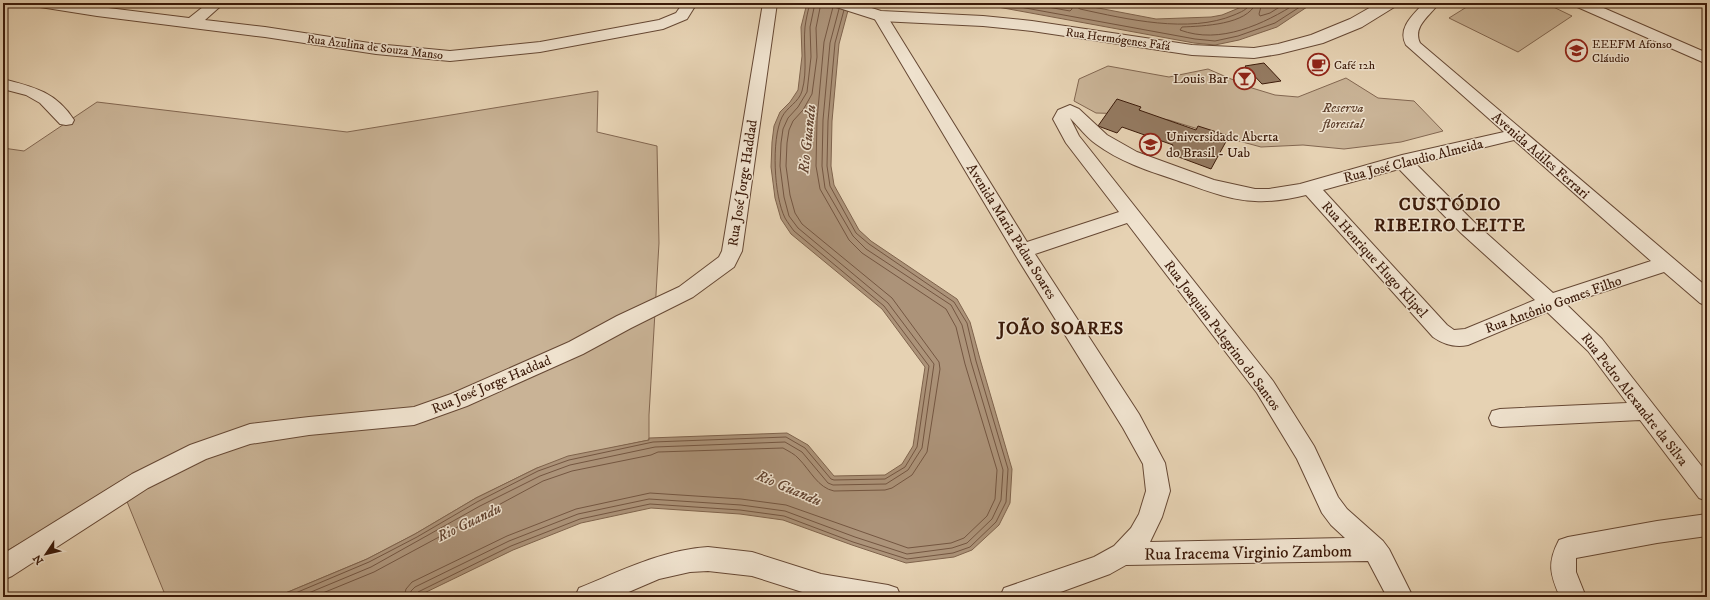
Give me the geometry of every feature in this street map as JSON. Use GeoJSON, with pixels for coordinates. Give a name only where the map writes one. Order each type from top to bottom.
{"type":"FeatureCollection","features":[{"type":"Feature","properties":{"kind":"street","name":"Rua Azulina de Souza Manso"},"geometry":{"type":"LineString","coordinates":[[40,3],[376,49],[450,56],[540,47],[663,24],[682,16],[690,3]]}},
{"type":"Feature","properties":{"kind":"street"},"geometry":{"type":"LineString","coordinates":[[193,23],[217,3]]}},
{"type":"Feature","properties":{"kind":"street","name":"Rua José Jorge Haddad"},"geometry":{"type":"LineString","coordinates":[[3,568],[140,481],[198,452],[250,434],[309,426],[414,416],[459,400],[576,348],[624,322],[686,292],[719,270],[727,262],[732,251],[770,3]]}},
{"type":"Feature","properties":{"kind":"street","name":"Rua Hermógenes Fafá"},"geometry":{"type":"LineString","coordinates":[[838,3],[880,16],[983,21],[1032,26],[1192,50],[1254,53],[1279,49],[1317,39],[1356,23],[1390,3]]}},
{"type":"Feature","properties":{"kind":"street","name":"Avenida Adiles Ferrari"},"geometry":{"type":"LineString","coordinates":[[1432,3],[1414,22],[1410,35],[1410,41],[1707,298]]}},
{"type":"Feature","properties":{"kind":"street"},"geometry":{"type":"LineString","coordinates":[[1580,3],[1707,59]]}},
{"type":"Feature","properties":{"kind":"street","name":"Avenida Maria Pádua Soares"},"geometry":{"type":"LineString","coordinates":[[880,16],[1023,252],[1131,421],[1154,463],[1158,490],[1150,517],[1140,536],[1123,554],[1101,566],[1013,597]]}},
{"type":"Feature","properties":{"kind":"street"},"geometry":{"type":"LineString","coordinates":[[3,84],[29,91],[47,99],[55,106],[66,120]]}},
{"type":"Feature","properties":{"kind":"street","name":"Rua José Claudio Almeida"},"geometry":{"type":"LineString","coordinates":[[1131,215],[1066,130],[1061,119],[1065,113],[1070,110],[1075,113],[1093,133],[1106,144],[1125,154],[1198,182],[1231,192],[1256,195],[1278,194],[1310,187],[1402,162],[1517,134]]}},
{"type":"Feature","properties":{"kind":"street","name":"Rua Pedro Alexandre da Silva"},"geometry":{"type":"LineString","coordinates":[[1402,162],[1468,228],[1595,345],[1707,491]]}},
{"type":"Feature","properties":{"kind":"street","name":"Rua Henrique Hugo Klipel"},"geometry":{"type":"LineString","coordinates":[[1310,187],[1440,331]]}},
{"type":"Feature","properties":{"kind":"street"},"geometry":{"type":"LineString","coordinates":[[1023,252],[1131,215]]}},
{"type":"Feature","properties":{"kind":"street","name":"Rua Joaquim Pelegrino do Santos"},"geometry":{"type":"LineString","coordinates":[[1131,215],[1265,387],[1306,454],[1330,506],[1339,517],[1374,549],[1380,557],[1400,597]]}},
{"type":"Feature","properties":{"kind":"street","name":"Rua Antônio Gomes Filho"},"geometry":{"type":"LineString","coordinates":[[1440,331],[1452,338],[1461,339],[1550,302],[1667,263]]}},
{"type":"Feature","properties":{"kind":"street"},"geometry":{"type":"LineString","coordinates":[[1500,418],[1645,411]]}},
{"type":"Feature","properties":{"kind":"street"},"geometry":{"type":"LineString","coordinates":[[1573,597],[1562,566],[1563,556],[1568,548],[1657,532],[1707,525]]}},
{"type":"Feature","properties":{"kind":"street","name":"Rua Iracema Virginio Zambom"},"geometry":{"type":"LineString","coordinates":[[1123,554],[1374,549]]}},
{"type":"Feature","properties":{"kind":"street"},"geometry":{"type":"LineString","coordinates":[[588,597],[657,568],[690,560],[708,559],[752,564],[821,586],[888,597]]}},
{"type":"Feature","properties":{"kind":"green space"},"geometry":{"type":"Polygon","coordinates":[[[1473,3],[1545,3],[1572,16],[1518,52],[1449,18],[1473,3]]]}},
{"type":"Feature","properties":{"kind":"green space","name":"Reserva florestal"},"geometry":{"type":"Polygon","coordinates":[[[1108,66],[1169,77],[1208,69],[1252,88],[1275,95],[1298,97],[1346,78],[1378,98],[1414,101],[1443,131],[1401,142],[1344,149],[1303,145],[1261,147],[1169,120],[1132,114],[1096,113],[1074,101],[1079,79],[1108,66]]]}},
{"type":"Feature","properties":{"kind":"green space"},"geometry":{"type":"Polygon","coordinates":[[[598,91],[597,132],[657,146],[659,243],[649,415],[649,440],[611,448],[537,468],[476,498],[415,534],[367,559],[276,597],[166,597],[119,482],[3,553],[3,148],[24,151],[97,102],[347,132],[598,91]]]}},
{"type":"Feature","properties":{"kind":"water","name":"Rio Guandu"},"geometry":{"type":"Polygon","coordinates":[[[807,3],[850,3],[839,44],[832,121],[831,166],[834,185],[859,230],[871,241],[957,299],[970,322],[1012,469],[1010,503],[999,525],[972,550],[954,557],[906,563],[783,520],[740,514],[651,508],[581,523],[513,550],[416,597],[276,597],[367,559],[415,534],[476,498],[537,468],[568,456],[649,440],[649,438],[787,433],[808,445],[834,476],[885,475],[902,464],[913,446],[925,367],[882,309],[791,234],[781,219],[775,198],[771,167],[774,126],[780,112],[790,102],[798,90],[802,56],[801,27],[807,3]]]}},
{"type":"Feature","properties":{"kind":"water"},"geometry":{"type":"Polygon","coordinates":[[[976,3],[1072,3],[1156,19],[1211,17],[1222,15],[1251,3],[1313,3],[1277,27],[1239,40],[1215,45],[1194,43],[976,3]]]}},
{"type":"Feature","properties":{"kind":"building"},"geometry":{"type":"Polygon","coordinates":[[[1264,63],[1281,81],[1262,84],[1245,66],[1264,63]]]}},
{"type":"Feature","properties":{"kind":"building"},"geometry":{"type":"Polygon","coordinates":[[[1117,99],[1141,107],[1139,110],[1196,130],[1198,126],[1229,136],[1211,169],[1168,153],[1173,145],[1122,127],[1117,133],[1098,126],[1117,99]]]}},
{"type":"Feature","properties":{"kind":"place","name":"EEEFM Afonso Cláudio"},"geometry":{"type":"Point","coordinates":[1577,51]}},
{"type":"Feature","properties":{"kind":"place","name":"Café 12h"},"geometry":{"type":"Point","coordinates":[1319,65]}},
{"type":"Feature","properties":{"kind":"place","name":"Louis Bar"},"geometry":{"type":"Point","coordinates":[1244,78]}},
{"type":"Feature","properties":{"kind":"place","name":"Universidade Aberta do Brasil - Uab"},"geometry":{"type":"Point","coordinates":[1151,144]}},
{"type":"Feature","properties":{"kind":"district","name":"CUSTÓDIO RIBEIRO LEITE"},"geometry":{"type":"Point","coordinates":[1450,214]}},
{"type":"Feature","properties":{"kind":"district","name":"JOÃO SOARES"},"geometry":{"type":"Point","coordinates":[1061,328]}}]}
